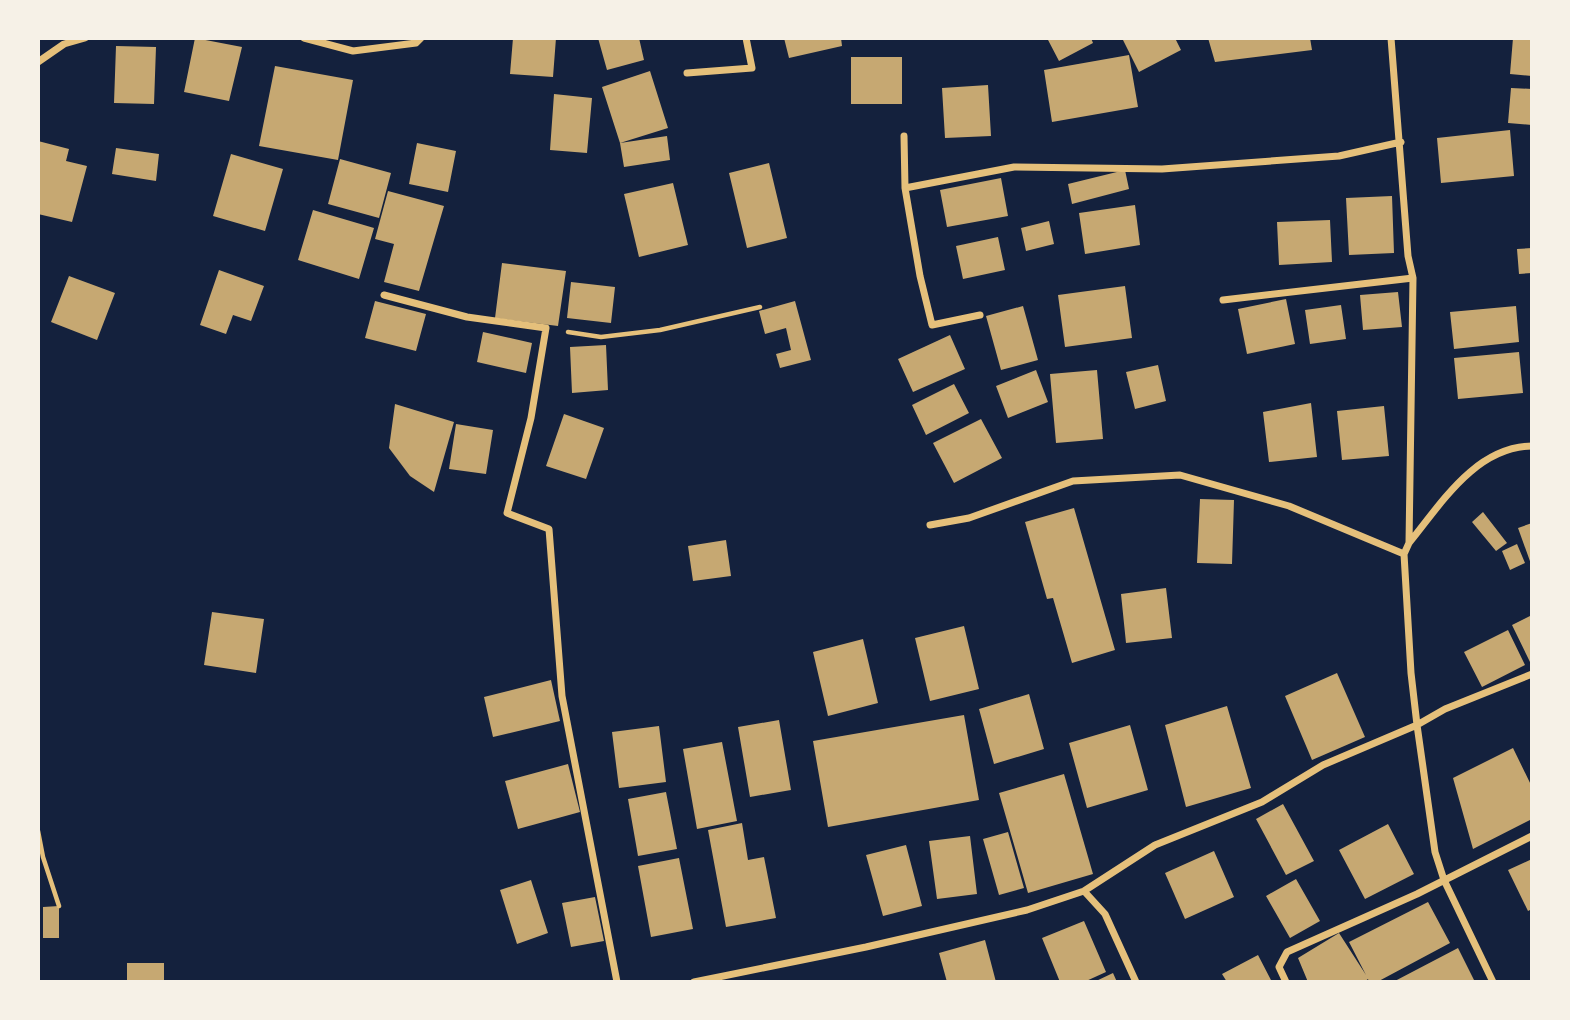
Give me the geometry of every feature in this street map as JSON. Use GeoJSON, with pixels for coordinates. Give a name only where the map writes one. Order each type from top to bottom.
{"type":"FeatureCollection","features":[{"type":"Feature","properties":{"kind":"street"},"geometry":{"type":"LineString","coordinates":[[38,61],[64,44],[85,38]]}},
{"type":"Feature","properties":{"kind":"street"},"geometry":{"type":"LineString","coordinates":[[304,38],[353,51],[416,43],[421,38]]}},
{"type":"Feature","properties":{"kind":"street"},"geometry":{"type":"LineString","coordinates":[[687,73],[752,68],[746,38]]}},
{"type":"Feature","properties":{"kind":"street"},"geometry":{"type":"LineString","coordinates":[[1391,38],[1408,256],[1413,278],[1409,543]]}},
{"type":"Feature","properties":{"kind":"street"},"geometry":{"type":"LineString","coordinates":[[904,136],[905,188],[920,276],[932,325],[980,316]]}},
{"type":"Feature","properties":{"kind":"street"},"geometry":{"type":"LineString","coordinates":[[905,188],[1014,167],[1162,169],[1339,156],[1401,142]]}},
{"type":"Feature","properties":{"kind":"street"},"geometry":{"type":"LineString","coordinates":[[1223,300],[1413,278]]}},
{"type":"Feature","properties":{"kind":"street"},"geometry":{"type":"LineString","coordinates":[[384,295],[467,317],[546,328],[531,418],[507,513],[549,528],[562,695],[617,982]]}},
{"type":"Feature","properties":{"kind":"street"},"geometry":{"type":"LineString","coordinates":[[1493,982],[1444,880],[1435,852],[1410,673],[1404,554],[1409,543],[1460,480],[1491,457],[1516,446],[1531,446]]}},
{"type":"Feature","properties":{"kind":"street"},"geometry":{"type":"LineString","coordinates":[[930,525],[969,518],[1073,481],[1180,474],[1289,506],[1404,554]]}},
{"type":"Feature","properties":{"kind":"street"},"geometry":{"type":"LineString","coordinates":[[694,982],[1013,914],[1084,891],[1155,845],[1262,802],[1323,765],[1531,674]]}},
{"type":"Feature","properties":{"kind":"street"},"geometry":{"type":"LineString","coordinates":[[1286,982],[1279,967],[1287,951],[1444,880],[1531,836]]}},
{"type":"Feature","properties":{"kind":"street"},"geometry":{"type":"LineString","coordinates":[[1084,891],[1105,914],[1136,982]]}},
{"type":"Feature","properties":{"kind":"path"},"geometry":{"type":"LineString","coordinates":[[546,328],[600,337],[660,330],[760,307]]}},
{"type":"Feature","properties":{"kind":"path"},"geometry":{"type":"LineString","coordinates":[[38,831],[43,857],[59,906]]}},
{"type":"Feature","properties":{"kind":"building"},"geometry":{"type":"Polygon","coordinates":[[[195,38],[242,47],[229,101],[184,92],[195,38]]]}},
{"type":"Feature","properties":{"kind":"building"},"geometry":{"type":"Polygon","coordinates":[[[513,38],[556,38],[553,77],[510,74],[513,38]]]}},
{"type":"Feature","properties":{"kind":"building"},"geometry":{"type":"Polygon","coordinates":[[[598,38],[639,38],[644,60],[607,70],[598,38]]]}},
{"type":"Feature","properties":{"kind":"building"},"geometry":{"type":"Polygon","coordinates":[[[784,38],[841,38],[842,46],[789,58],[784,38]]]}},
{"type":"Feature","properties":{"kind":"building"},"geometry":{"type":"Polygon","coordinates":[[[1047,38],[1091,38],[1093,43],[1059,61],[1047,38]]]}},
{"type":"Feature","properties":{"kind":"building"},"geometry":{"type":"Polygon","coordinates":[[[1122,38],[1175,38],[1181,50],[1139,72],[1122,38]]]}},
{"type":"Feature","properties":{"kind":"building"},"geometry":{"type":"Polygon","coordinates":[[[1208,38],[1310,38],[1312,50],[1215,62],[1208,38]]]}},
{"type":"Feature","properties":{"kind":"building"},"geometry":{"type":"Polygon","coordinates":[[[1513,38],[1532,38],[1532,76],[1510,74],[1513,38]]]}},
{"type":"Feature","properties":{"kind":"building"},"geometry":{"type":"Polygon","coordinates":[[[116,46],[156,47],[154,104],[114,103],[116,46]]]}},
{"type":"Feature","properties":{"kind":"building"},"geometry":{"type":"Polygon","coordinates":[[[1129,55],[1138,107],[1052,122],[1044,70],[1129,55]]]}},
{"type":"Feature","properties":{"kind":"building"},"geometry":{"type":"Polygon","coordinates":[[[851,57],[902,57],[902,104],[851,104],[851,57]]]}},
{"type":"Feature","properties":{"kind":"building"},"geometry":{"type":"Polygon","coordinates":[[[275,66],[353,80],[338,160],[259,146],[275,66]]]}},
{"type":"Feature","properties":{"kind":"building"},"geometry":{"type":"Polygon","coordinates":[[[650,71],[668,128],[620,143],[602,87],[650,71]]]}},
{"type":"Feature","properties":{"kind":"building"},"geometry":{"type":"Polygon","coordinates":[[[988,85],[991,136],[945,138],[942,88],[988,85]]]}},
{"type":"Feature","properties":{"kind":"building"},"geometry":{"type":"Polygon","coordinates":[[[1511,88],[1532,89],[1532,125],[1508,123],[1511,88]]]}},
{"type":"Feature","properties":{"kind":"building"},"geometry":{"type":"Polygon","coordinates":[[[554,94],[592,98],[587,153],[550,150],[554,94]]]}},
{"type":"Feature","properties":{"kind":"building"},"geometry":{"type":"Polygon","coordinates":[[[1510,130],[1514,176],[1441,183],[1437,138],[1510,130]]]}},
{"type":"Feature","properties":{"kind":"building"},"geometry":{"type":"Polygon","coordinates":[[[667,136],[670,160],[624,167],[620,143],[667,136]]]}},
{"type":"Feature","properties":{"kind":"building"},"geometry":{"type":"Polygon","coordinates":[[[38,141],[69,149],[66,161],[87,166],[72,222],[38,214],[38,141]]]}},
{"type":"Feature","properties":{"kind":"building"},"geometry":{"type":"Polygon","coordinates":[[[417,143],[456,151],[448,192],[409,184],[417,143]]]}},
{"type":"Feature","properties":{"kind":"building"},"geometry":{"type":"Polygon","coordinates":[[[116,148],[159,154],[156,181],[112,174],[116,148]]]}},
{"type":"Feature","properties":{"kind":"building"},"geometry":{"type":"Polygon","coordinates":[[[231,154],[283,169],[265,231],[213,216],[231,154]]]}},
{"type":"Feature","properties":{"kind":"building"},"geometry":{"type":"Polygon","coordinates":[[[340,159],[391,173],[379,218],[328,204],[340,159]]]}},
{"type":"Feature","properties":{"kind":"building"},"geometry":{"type":"Polygon","coordinates":[[[769,163],[787,238],[747,248],[729,173],[769,163]]]}},
{"type":"Feature","properties":{"kind":"building"},"geometry":{"type":"Polygon","coordinates":[[[1125,170],[1129,189],[1072,204],[1068,184],[1125,170]]]}},
{"type":"Feature","properties":{"kind":"building"},"geometry":{"type":"Polygon","coordinates":[[[1001,178],[1008,216],[947,227],[940,190],[1001,178]]]}},
{"type":"Feature","properties":{"kind":"building"},"geometry":{"type":"Polygon","coordinates":[[[673,183],[688,245],[639,257],[624,194],[673,183]]]}},
{"type":"Feature","properties":{"kind":"building"},"geometry":{"type":"Polygon","coordinates":[[[388,191],[444,206],[419,291],[384,282],[394,244],[375,239],[388,191]]]}},
{"type":"Feature","properties":{"kind":"building"},"geometry":{"type":"Polygon","coordinates":[[[1392,196],[1394,253],[1349,255],[1346,198],[1392,196]]]}},
{"type":"Feature","properties":{"kind":"building"},"geometry":{"type":"Polygon","coordinates":[[[1135,205],[1140,245],[1085,254],[1079,213],[1135,205]]]}},
{"type":"Feature","properties":{"kind":"building"},"geometry":{"type":"Polygon","coordinates":[[[313,210],[374,228],[359,279],[298,260],[313,210]]]}},
{"type":"Feature","properties":{"kind":"building"},"geometry":{"type":"Polygon","coordinates":[[[1330,220],[1332,262],[1279,265],[1277,222],[1330,220]]]}},
{"type":"Feature","properties":{"kind":"building"},"geometry":{"type":"Polygon","coordinates":[[[1049,221],[1054,244],[1026,251],[1021,228],[1049,221]]]}},
{"type":"Feature","properties":{"kind":"building"},"geometry":{"type":"Polygon","coordinates":[[[998,237],[1005,270],[963,279],[956,246],[998,237]]]}},
{"type":"Feature","properties":{"kind":"building"},"geometry":{"type":"Polygon","coordinates":[[[1532,248],[1532,273],[1519,274],[1517,249],[1532,248]]]}},
{"type":"Feature","properties":{"kind":"building"},"geometry":{"type":"Polygon","coordinates":[[[502,263],[566,271],[558,326],[495,318],[502,263]]]}},
{"type":"Feature","properties":{"kind":"building"},"geometry":{"type":"Polygon","coordinates":[[[219,270],[264,286],[251,321],[233,315],[226,334],[200,325],[219,270]]]}},
{"type":"Feature","properties":{"kind":"building"},"geometry":{"type":"Polygon","coordinates":[[[69,276],[115,293],[97,340],[51,322],[69,276]]]}},
{"type":"Feature","properties":{"kind":"building"},"geometry":{"type":"Polygon","coordinates":[[[571,282],[615,287],[611,323],[567,318],[571,282]]]}},
{"type":"Feature","properties":{"kind":"building"},"geometry":{"type":"Polygon","coordinates":[[[1125,286],[1132,338],[1065,347],[1058,295],[1125,286]]]}},
{"type":"Feature","properties":{"kind":"building"},"geometry":{"type":"Polygon","coordinates":[[[1398,292],[1402,327],[1363,330],[1360,295],[1398,292]]]}},
{"type":"Feature","properties":{"kind":"building"},"geometry":{"type":"Polygon","coordinates":[[[1286,299],[1295,344],[1247,354],[1238,309],[1286,299]]]}},
{"type":"Feature","properties":{"kind":"building"},"geometry":{"type":"Polygon","coordinates":[[[375,301],[426,314],[416,351],[365,338],[375,301]]]}},
{"type":"Feature","properties":{"kind":"building"},"geometry":{"type":"Polygon","coordinates":[[[795,301],[811,360],[780,368],[776,354],[791,350],[786,328],[765,334],[759,311],[795,301]]]}},
{"type":"Feature","properties":{"kind":"building"},"geometry":{"type":"Polygon","coordinates":[[[1341,305],[1346,339],[1310,344],[1305,310],[1341,305]]]}},
{"type":"Feature","properties":{"kind":"building"},"geometry":{"type":"Polygon","coordinates":[[[1023,306],[1038,360],[1001,370],[986,316],[1023,306]]]}},
{"type":"Feature","properties":{"kind":"building"},"geometry":{"type":"Polygon","coordinates":[[[1516,306],[1519,342],[1454,349],[1450,312],[1516,306]]]}},
{"type":"Feature","properties":{"kind":"building"},"geometry":{"type":"Polygon","coordinates":[[[483,332],[532,343],[526,373],[477,362],[483,332]]]}},
{"type":"Feature","properties":{"kind":"building"},"geometry":{"type":"Polygon","coordinates":[[[950,335],[965,369],[913,392],[898,359],[950,335]]]}},
{"type":"Feature","properties":{"kind":"building"},"geometry":{"type":"Polygon","coordinates":[[[606,345],[608,390],[572,393],[570,347],[606,345]]]}},
{"type":"Feature","properties":{"kind":"building"},"geometry":{"type":"Polygon","coordinates":[[[1519,352],[1523,393],[1458,399],[1454,358],[1519,352]]]}},
{"type":"Feature","properties":{"kind":"building"},"geometry":{"type":"Polygon","coordinates":[[[1158,365],[1166,401],[1135,409],[1126,372],[1158,365]]]}},
{"type":"Feature","properties":{"kind":"building"},"geometry":{"type":"Polygon","coordinates":[[[1036,370],[1048,402],[1008,418],[996,386],[1036,370]]]}},
{"type":"Feature","properties":{"kind":"building"},"geometry":{"type":"Polygon","coordinates":[[[1097,370],[1103,439],[1056,443],[1050,374],[1097,370]]]}},
{"type":"Feature","properties":{"kind":"building"},"geometry":{"type":"Polygon","coordinates":[[[954,384],[969,413],[926,435],[912,405],[954,384]]]}},
{"type":"Feature","properties":{"kind":"building"},"geometry":{"type":"Polygon","coordinates":[[[1311,403],[1317,457],[1269,462],[1263,412],[1311,403]]]}},
{"type":"Feature","properties":{"kind":"building"},"geometry":{"type":"Polygon","coordinates":[[[395,404],[454,422],[434,492],[410,476],[389,448],[395,404]]]}},
{"type":"Feature","properties":{"kind":"building"},"geometry":{"type":"Polygon","coordinates":[[[1384,406],[1389,456],[1342,460],[1337,411],[1384,406]]]}},
{"type":"Feature","properties":{"kind":"building"},"geometry":{"type":"Polygon","coordinates":[[[564,414],[604,428],[586,479],[546,466],[564,414]]]}},
{"type":"Feature","properties":{"kind":"building"},"geometry":{"type":"Polygon","coordinates":[[[981,419],[1002,458],[954,483],[933,443],[981,419]]]}},
{"type":"Feature","properties":{"kind":"building"},"geometry":{"type":"Polygon","coordinates":[[[456,424],[493,430],[486,474],[449,469],[456,424]]]}},
{"type":"Feature","properties":{"kind":"building"},"geometry":{"type":"Polygon","coordinates":[[[1200,499],[1234,500],[1232,564],[1197,563],[1200,499]]]}},
{"type":"Feature","properties":{"kind":"building"},"geometry":{"type":"Polygon","coordinates":[[[1074,508],[1115,650],[1072,663],[1053,598],[1047,599],[1025,522],[1074,508]]]}},
{"type":"Feature","properties":{"kind":"building"},"geometry":{"type":"Polygon","coordinates":[[[1483,512],[1507,543],[1496,551],[1472,522],[1483,512]]]}},
{"type":"Feature","properties":{"kind":"building"},"geometry":{"type":"Polygon","coordinates":[[[1532,523],[1532,564],[1531,564],[1518,528],[1532,523]]]}},
{"type":"Feature","properties":{"kind":"building"},"geometry":{"type":"Polygon","coordinates":[[[726,540],[731,576],[693,581],[688,546],[726,540]]]}},
{"type":"Feature","properties":{"kind":"building"},"geometry":{"type":"Polygon","coordinates":[[[1517,544],[1525,563],[1510,570],[1502,551],[1517,544]]]}},
{"type":"Feature","properties":{"kind":"building"},"geometry":{"type":"Polygon","coordinates":[[[1166,588],[1172,638],[1126,643],[1121,594],[1166,588]]]}},
{"type":"Feature","properties":{"kind":"building"},"geometry":{"type":"Polygon","coordinates":[[[212,612],[264,619],[256,673],[204,665],[212,612]]]}},
{"type":"Feature","properties":{"kind":"building"},"geometry":{"type":"Polygon","coordinates":[[[1532,615],[1532,661],[1530,662],[1512,625],[1532,615]]]}},
{"type":"Feature","properties":{"kind":"building"},"geometry":{"type":"Polygon","coordinates":[[[964,626],[979,689],[930,701],[915,638],[964,626]]]}},
{"type":"Feature","properties":{"kind":"building"},"geometry":{"type":"Polygon","coordinates":[[[1508,630],[1525,665],[1482,687],[1464,652],[1508,630]]]}},
{"type":"Feature","properties":{"kind":"building"},"geometry":{"type":"Polygon","coordinates":[[[863,639],[878,703],[828,716],[813,652],[863,639]]]}},
{"type":"Feature","properties":{"kind":"building"},"geometry":{"type":"Polygon","coordinates":[[[1337,673],[1365,737],[1312,760],[1285,696],[1337,673]]]}},
{"type":"Feature","properties":{"kind":"building"},"geometry":{"type":"Polygon","coordinates":[[[551,680],[560,721],[493,737],[484,697],[551,680]]]}},
{"type":"Feature","properties":{"kind":"building"},"geometry":{"type":"Polygon","coordinates":[[[1029,694],[1044,749],[994,764],[979,709],[1029,694]]]}},
{"type":"Feature","properties":{"kind":"building"},"geometry":{"type":"Polygon","coordinates":[[[1227,706],[1251,788],[1186,807],[1165,725],[1227,706]]]}},
{"type":"Feature","properties":{"kind":"building"},"geometry":{"type":"Polygon","coordinates":[[[964,715],[979,800],[828,827],[813,741],[964,715]]]}},
{"type":"Feature","properties":{"kind":"building"},"geometry":{"type":"Polygon","coordinates":[[[779,720],[791,790],[750,797],[738,727],[779,720]]]}},
{"type":"Feature","properties":{"kind":"building"},"geometry":{"type":"Polygon","coordinates":[[[1130,725],[1148,790],[1087,808],[1069,743],[1130,725]]]}},
{"type":"Feature","properties":{"kind":"building"},"geometry":{"type":"Polygon","coordinates":[[[659,726],[666,782],[619,788],[612,732],[659,726]]]}},
{"type":"Feature","properties":{"kind":"building"},"geometry":{"type":"Polygon","coordinates":[[[722,742],[737,821],[697,829],[683,749],[722,742]]]}},
{"type":"Feature","properties":{"kind":"building"},"geometry":{"type":"Polygon","coordinates":[[[1513,748],[1532,787],[1532,819],[1473,849],[1453,778],[1513,748]]]}},
{"type":"Feature","properties":{"kind":"building"},"geometry":{"type":"Polygon","coordinates":[[[568,764],[580,812],[518,829],[505,781],[568,764]]]}},
{"type":"Feature","properties":{"kind":"building"},"geometry":{"type":"Polygon","coordinates":[[[1064,774],[1093,874],[1028,893],[999,793],[1064,774]]]}},
{"type":"Feature","properties":{"kind":"building"},"geometry":{"type":"Polygon","coordinates":[[[666,792],[677,849],[638,856],[628,799],[666,792]]]}},
{"type":"Feature","properties":{"kind":"building"},"geometry":{"type":"Polygon","coordinates":[[[1283,804],[1314,861],[1286,875],[1256,819],[1283,804]]]}},
{"type":"Feature","properties":{"kind":"building"},"geometry":{"type":"Polygon","coordinates":[[[742,823],[748,860],[764,857],[776,918],[726,927],[708,830],[742,823]]]}},
{"type":"Feature","properties":{"kind":"building"},"geometry":{"type":"Polygon","coordinates":[[[1388,824],[1414,874],[1365,899],[1339,850],[1388,824]]]}},
{"type":"Feature","properties":{"kind":"building"},"geometry":{"type":"Polygon","coordinates":[[[1008,832],[1024,888],[999,895],[983,839],[1008,832]]]}},
{"type":"Feature","properties":{"kind":"building"},"geometry":{"type":"Polygon","coordinates":[[[970,836],[977,894],[937,899],[929,841],[970,836]]]}},
{"type":"Feature","properties":{"kind":"building"},"geometry":{"type":"Polygon","coordinates":[[[906,845],[922,906],[883,916],[866,855],[906,845]]]}},
{"type":"Feature","properties":{"kind":"building"},"geometry":{"type":"Polygon","coordinates":[[[1214,851],[1234,897],[1185,919],[1165,873],[1214,851]]]}},
{"type":"Feature","properties":{"kind":"building"},"geometry":{"type":"Polygon","coordinates":[[[679,858],[693,929],[651,937],[638,866],[679,858]]]}},
{"type":"Feature","properties":{"kind":"building"},"geometry":{"type":"Polygon","coordinates":[[[1532,859],[1532,909],[1528,911],[1508,870],[1532,859]]]}},
{"type":"Feature","properties":{"kind":"building"},"geometry":{"type":"Polygon","coordinates":[[[1296,879],[1320,921],[1290,938],[1266,896],[1296,879]]]}},
{"type":"Feature","properties":{"kind":"building"},"geometry":{"type":"Polygon","coordinates":[[[531,880],[548,933],[517,944],[500,890],[531,880]]]}},
{"type":"Feature","properties":{"kind":"building"},"geometry":{"type":"Polygon","coordinates":[[[595,897],[604,941],[571,947],[562,903],[595,897]]]}},
{"type":"Feature","properties":{"kind":"building"},"geometry":{"type":"Polygon","coordinates":[[[1428,902],[1450,943],[1377,982],[1369,982],[1368,979],[1364,982],[1308,982],[1298,958],[1339,933],[1366,975],[1349,942],[1428,902]]]}},
{"type":"Feature","properties":{"kind":"building"},"geometry":{"type":"Polygon","coordinates":[[[59,906],[59,938],[43,938],[43,907],[59,906]]]}},
{"type":"Feature","properties":{"kind":"building"},"geometry":{"type":"Polygon","coordinates":[[[1084,921],[1106,972],[1084,982],[1060,982],[1042,938],[1084,921]]]}},
{"type":"Feature","properties":{"kind":"building"},"geometry":{"type":"Polygon","coordinates":[[[985,940],[996,982],[947,982],[939,953],[985,940]]]}},
{"type":"Feature","properties":{"kind":"building"},"geometry":{"type":"Polygon","coordinates":[[[1458,948],[1475,982],[1393,982],[1458,948]]]}},
{"type":"Feature","properties":{"kind":"building"},"geometry":{"type":"Polygon","coordinates":[[[1258,955],[1272,982],[1227,982],[1222,974],[1258,955]]]}},
{"type":"Feature","properties":{"kind":"building"},"geometry":{"type":"Polygon","coordinates":[[[127,963],[164,963],[164,982],[127,982],[127,963]]]}},
{"type":"Feature","properties":{"kind":"building"},"geometry":{"type":"Polygon","coordinates":[[[1113,973],[1117,982],[1094,982],[1113,973]]]}}]}
